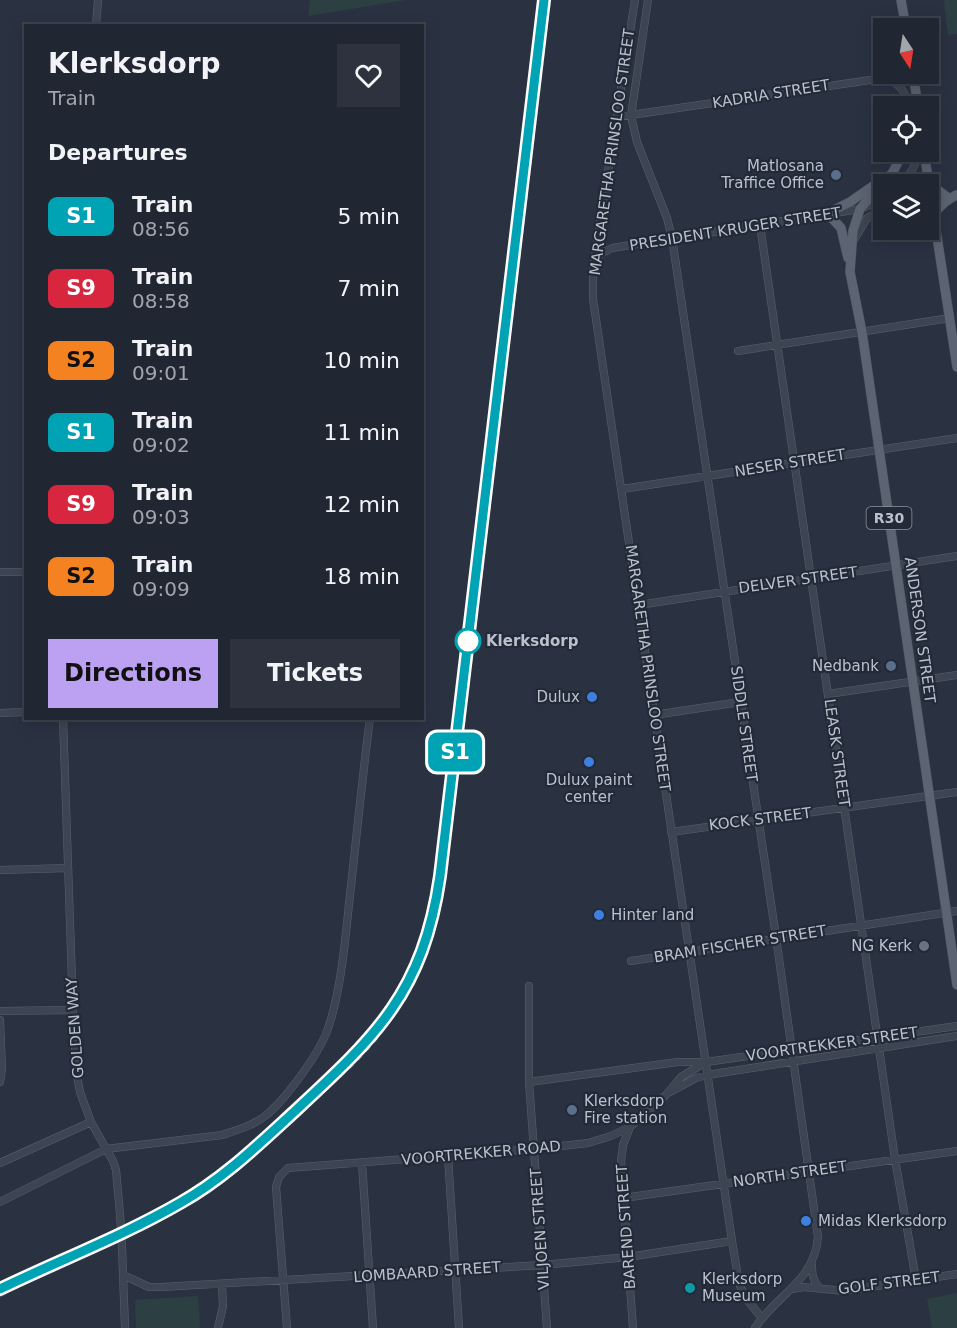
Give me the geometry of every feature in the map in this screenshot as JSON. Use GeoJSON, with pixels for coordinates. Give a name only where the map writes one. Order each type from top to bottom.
{"type":"FeatureCollection","features":[{"type":"Feature","properties":{"kind":"main road"},"geometry":{"type":"LineString","coordinates":[[902,0],[905,18]]}},
{"type":"Feature","properties":{"kind":"main road","name":"R30"},"geometry":{"type":"LineString","coordinates":[[860,209],[893,172],[898,162]]}},
{"type":"Feature","properties":{"kind":"main road"},"geometry":{"type":"LineString","coordinates":[[850,272],[841,228],[826,214],[850,202],[893,172]]}},
{"type":"Feature","properties":{"kind":"main road"},"geometry":{"type":"LineString","coordinates":[[939,189],[953,196],[939,207]]}},
{"type":"Feature","properties":{"kind":"main road","name":"ANDERSON STREET"},"geometry":{"type":"LineString","coordinates":[[860,209],[853,231],[850,272],[862,332],[957,985]]}},
{"type":"Feature","properties":{"kind":"main road"},"geometry":{"type":"LineString","coordinates":[[936,240],[957,367]]}},
{"type":"Feature","properties":{"kind":"street"},"geometry":{"type":"LineString","coordinates":[[96,24],[98,0]]}},
{"type":"Feature","properties":{"kind":"street","name":"MARGARETHA PRINSLOO STREET"},"geometry":{"type":"LineString","coordinates":[[635,0],[593,267],[593,299],[732,1241],[739,1283],[744,1296],[762,1318]]}},
{"type":"Feature","properties":{"kind":"street","name":"MARGARETHA PRINSLOO STREET"},"geometry":{"type":"LineString","coordinates":[[631,116],[648,0]]}},
{"type":"Feature","properties":{"kind":"street","name":"KADRIA STREET"},"geometry":{"type":"LineString","coordinates":[[617,117],[884,78],[896,82],[906,96]]}},
{"type":"Feature","properties":{"kind":"street","name":"SIDDLE STREET"},"geometry":{"type":"LineString","coordinates":[[631,116],[637,142],[667,218],[672,238],[776,937],[818,1237],[817,1251],[812,1262],[792,1289],[762,1318]]}},
{"type":"Feature","properties":{"kind":"street","name":"PRESIDENT KRUGER STREET"},"geometry":{"type":"LineString","coordinates":[[593,267],[600,254],[612,248],[860,209],[873,204]]}},
{"type":"Feature","properties":{"kind":"street","name":"PRESIDENT KRUGER STREET"},"geometry":{"type":"LineString","coordinates":[[852,245],[867,218],[873,215]]}},
{"type":"Feature","properties":{"kind":"street","name":"LEASK STREET"},"geometry":{"type":"LineString","coordinates":[[759,225],[895,1159],[916,1280]]}},
{"type":"Feature","properties":{"kind":"street"},"geometry":{"type":"LineString","coordinates":[[738,351],[950,318]]}},
{"type":"Feature","properties":{"kind":"street","name":"NESER STREET"},"geometry":{"type":"LineString","coordinates":[[622,489],[957,438]]}},
{"type":"Feature","properties":{"kind":"street","name":"DELVER STREET"},"geometry":{"type":"LineString","coordinates":[[639,605],[957,556]]}},
{"type":"Feature","properties":{"kind":"street"},"geometry":{"type":"LineString","coordinates":[[0,572],[24,572]]}},
{"type":"Feature","properties":{"kind":"street"},"geometry":{"type":"LineString","coordinates":[[828,694],[957,675]]}},
{"type":"Feature","properties":{"kind":"street"},"geometry":{"type":"LineString","coordinates":[[654,715],[740,702]]}},
{"type":"Feature","properties":{"kind":"street"},"geometry":{"type":"LineString","coordinates":[[0,713],[24,712]]}},
{"type":"Feature","properties":{"kind":"street","name":"GOLDEN WAY"},"geometry":{"type":"LineString","coordinates":[[63,720],[77,1076],[90,1122],[116,1170],[125,1328]]}},
{"type":"Feature","properties":{"kind":"street"},"geometry":{"type":"LineString","coordinates":[[0,1202],[106,1149],[222,1135],[252,1124],[270,1112],[311,1060],[326,1034],[337,989],[370,720]]}},
{"type":"Feature","properties":{"kind":"street","name":"KOCK STREET"},"geometry":{"type":"LineString","coordinates":[[671,832],[957,792]]}},
{"type":"Feature","properties":{"kind":"street"},"geometry":{"type":"LineString","coordinates":[[0,870],[68,868]]}},
{"type":"Feature","properties":{"kind":"street","name":"BRAM FISCHER STREET"},"geometry":{"type":"LineString","coordinates":[[631,961],[957,911]]}},
{"type":"Feature","properties":{"kind":"street","name":"VILJOEN STREET"},"geometry":{"type":"LineString","coordinates":[[529,986],[529,1082],[547,1328]]}},
{"type":"Feature","properties":{"kind":"street"},"geometry":{"type":"LineString","coordinates":[[0,1011],[73,1011]]}},
{"type":"Feature","properties":{"kind":"street"},"geometry":{"type":"LineString","coordinates":[[0,1020],[2,1069],[0,1082]]}},
{"type":"Feature","properties":{"kind":"street","name":"VOORTREKKER STREET"},"geometry":{"type":"LineString","coordinates":[[529,1082],[678,1062],[706,1062],[957,1026]]}},
{"type":"Feature","properties":{"kind":"street","name":"VOORTREKKER STREET"},"geometry":{"type":"LineString","coordinates":[[707,1075],[957,1036]]}},
{"type":"Feature","properties":{"kind":"street","name":"VOORTREKKER ROAD"},"geometry":{"type":"LineString","coordinates":[[284,1281],[276,1187],[283,1172],[295,1167],[588,1143],[611,1137],[630,1127],[666,1095],[681,1077],[706,1062]]}},
{"type":"Feature","properties":{"kind":"street","name":"VOORTREKKER ROAD"},"geometry":{"type":"LineString","coordinates":[[666,1095],[696,1078],[707,1075]]}},
{"type":"Feature","properties":{"kind":"street"},"geometry":{"type":"LineString","coordinates":[[0,1163],[90,1122]]}},
{"type":"Feature","properties":{"kind":"street","name":"BAREND STREET"},"geometry":{"type":"LineString","coordinates":[[630,1127],[623,1144],[621,1161],[633,1328]]}},
{"type":"Feature","properties":{"kind":"street","name":"NORTH STREET"},"geometry":{"type":"LineString","coordinates":[[623,1197],[957,1151]]}},
{"type":"Feature","properties":{"kind":"street"},"geometry":{"type":"LineString","coordinates":[[448,1156],[459,1328]]}},
{"type":"Feature","properties":{"kind":"street"},"geometry":{"type":"LineString","coordinates":[[362,1163],[373,1328]]}},
{"type":"Feature","properties":{"kind":"street","name":"LOMBAARD STREET"},"geometry":{"type":"LineString","coordinates":[[123,1275],[149,1287],[284,1281],[543,1265],[628,1257],[732,1241]]}},
{"type":"Feature","properties":{"kind":"street","name":"GOLF STREET"},"geometry":{"type":"LineString","coordinates":[[812,1262],[815,1283],[821,1289]]}},
{"type":"Feature","properties":{"kind":"street","name":"GOLF STREET"},"geometry":{"type":"LineString","coordinates":[[792,1289],[804,1287],[844,1291],[957,1274]]}},
{"type":"Feature","properties":{"kind":"street"},"geometry":{"type":"LineString","coordinates":[[284,1281],[287,1328]]}},
{"type":"Feature","properties":{"kind":"street"},"geometry":{"type":"LineString","coordinates":[[218,1328],[223,1306],[222,1284]]}},
{"type":"Feature","properties":{"kind":"street"},"geometry":{"type":"LineString","coordinates":[[755,1328],[762,1318]]}},
{"type":"Feature","properties":{"kind":"green space"},"geometry":{"type":"Polygon","coordinates":[[[310,0],[406,0],[308,16],[310,0]]]}},
{"type":"Feature","properties":{"kind":"green space"},"geometry":{"type":"Polygon","coordinates":[[[944,0],[957,0],[957,34],[948,35],[944,0]]]}},
{"type":"Feature","properties":{"kind":"green space"},"geometry":{"type":"Polygon","coordinates":[[[957,1293],[957,1328],[932,1328],[927,1299],[957,1293]]]}},
{"type":"Feature","properties":{"kind":"green space"},"geometry":{"type":"Polygon","coordinates":[[[198,1296],[200,1328],[136,1328],[135,1300],[198,1296]]]}},
{"type":"Feature","properties":{"kind":"railway"},"geometry":{"type":"LineString","coordinates":[[0,1296],[162,1218],[199,1197],[226,1177],[359,1059],[392,1019],[422,964],[436,925],[445,883],[550,0]]}},
{"type":"Feature","properties":{"kind":"train","name":"S1"},"geometry":{"type":"LineString","coordinates":[[0,1289],[156,1216],[203,1189],[241,1160],[366,1044],[395,1006],[416,968],[427,939],[437,900],[544,0]]}},
{"type":"Feature","properties":{"kind":"place","name":"Matlosana Traffice Office"},"geometry":{"type":"Point","coordinates":[836,175]}},
{"type":"Feature","properties":{"kind":"place","name":"Klerksdorp"},"geometry":{"type":"Point","coordinates":[468,641]}},
{"type":"Feature","properties":{"kind":"place","name":"Nedbank"},"geometry":{"type":"Point","coordinates":[891,666]}},
{"type":"Feature","properties":{"kind":"place","name":"Dulux"},"geometry":{"type":"Point","coordinates":[592,697]}},
{"type":"Feature","properties":{"kind":"place","name":"Dulux paint center"},"geometry":{"type":"Point","coordinates":[589,762]}},
{"type":"Feature","properties":{"kind":"place","name":"Hinter land"},"geometry":{"type":"Point","coordinates":[599,915]}},
{"type":"Feature","properties":{"kind":"place","name":"NG Kerk"},"geometry":{"type":"Point","coordinates":[924,946]}},
{"type":"Feature","properties":{"kind":"place","name":"Klerksdorp Fire station"},"geometry":{"type":"Point","coordinates":[572,1110]}},
{"type":"Feature","properties":{"kind":"place","name":"Midas Klerksdorp"},"geometry":{"type":"Point","coordinates":[806,1221]}},
{"type":"Feature","properties":{"kind":"place","name":"Klerksdorp Museum"},"geometry":{"type":"Point","coordinates":[690,1288]}}]}
